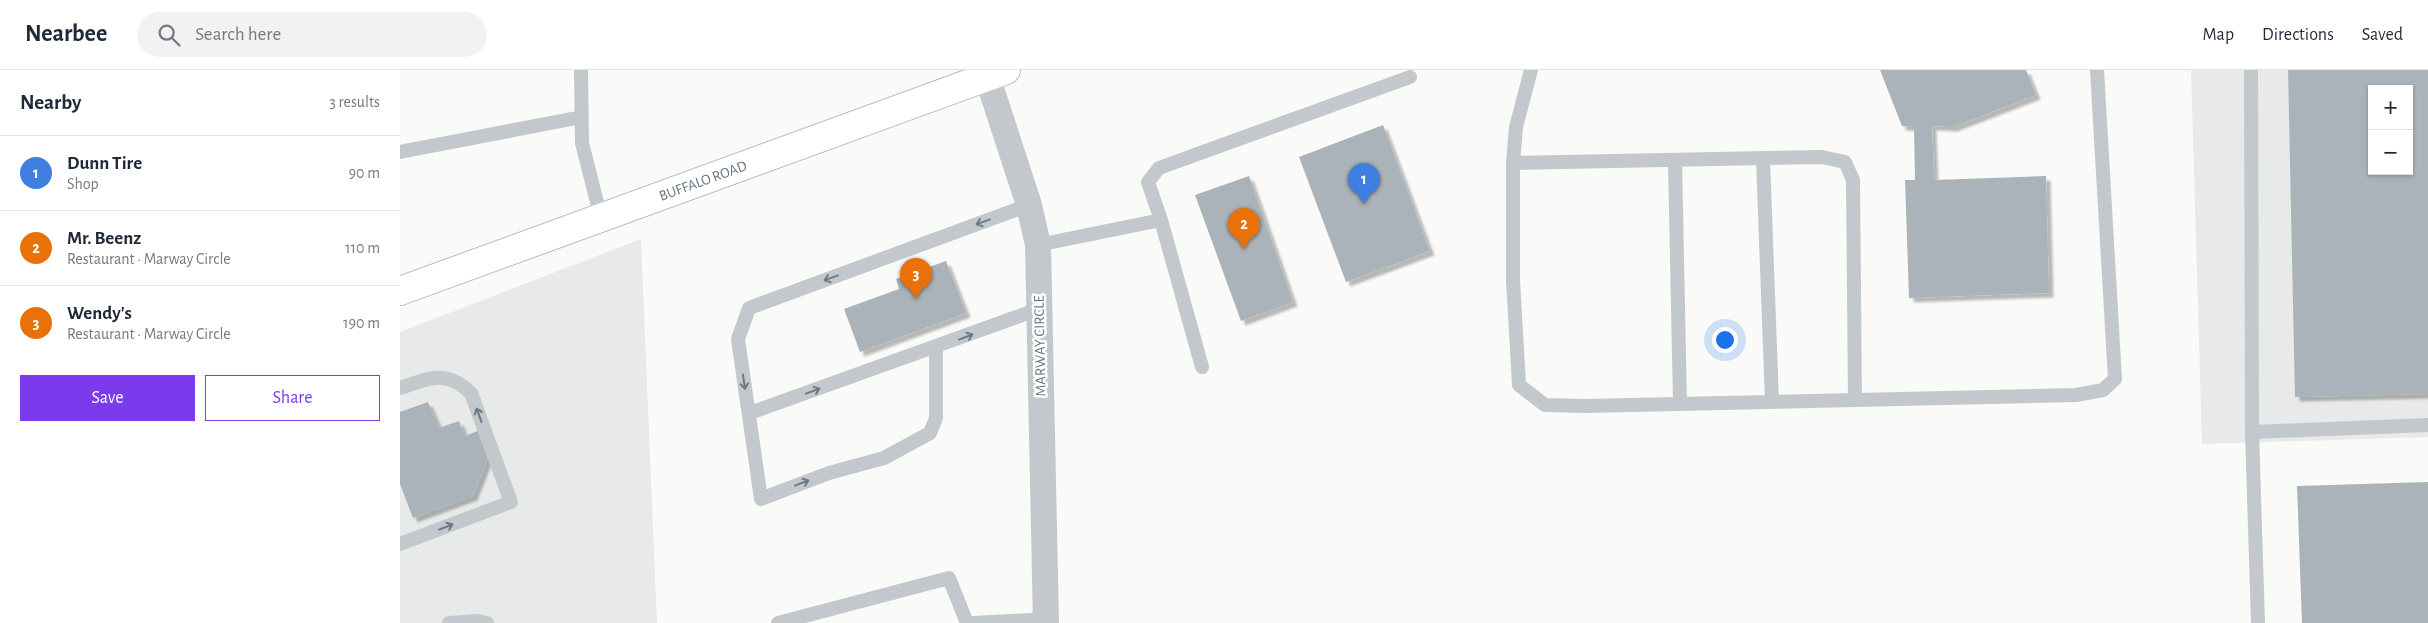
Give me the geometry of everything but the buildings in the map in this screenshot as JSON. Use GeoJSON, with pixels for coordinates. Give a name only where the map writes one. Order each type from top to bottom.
{"type":"FeatureCollection","features":[{"type":"Feature","properties":{"kind":"main road","name":"BUFFALO ROAD"},"geometry":{"type":"LineString","coordinates":[[400,291],[993,72]]}},
{"type":"Feature","properties":{"kind":"street","name":"MARWAY CIRCLE"},"geometry":{"type":"LineString","coordinates":[[993,72],[1038,245],[1046,621]]}},
{"type":"Feature","properties":{"kind":"lane"},"geometry":{"type":"LineString","coordinates":[[581,70],[582,143],[601,218]]}},
{"type":"Feature","properties":{"kind":"lane"},"geometry":{"type":"LineString","coordinates":[[1531,70],[1516,127],[1513,163],[1513,280],[1519,385],[1545,405],[1680,404],[2076,395],[2103,390],[2115,379],[2098,70]]}},
{"type":"Feature","properties":{"kind":"lane"},"geometry":{"type":"LineString","coordinates":[[2251,70],[2252,432],[2258,623]]}},
{"type":"Feature","properties":{"kind":"lane"},"geometry":{"type":"LineString","coordinates":[[1202,366],[1161,220],[1148,182],[1159,168],[1410,77]]}},
{"type":"Feature","properties":{"kind":"lane"},"geometry":{"type":"LineString","coordinates":[[400,152],[582,117]]}},
{"type":"Feature","properties":{"kind":"lane"},"geometry":{"type":"LineString","coordinates":[[1513,163],[1822,157],[1846,162],[1852,180],[1855,400]]}},
{"type":"Feature","properties":{"kind":"lane"},"geometry":{"type":"LineString","coordinates":[[1763,158],[1772,402]]}},
{"type":"Feature","properties":{"kind":"lane"},"geometry":{"type":"LineString","coordinates":[[1675,160],[1680,404]]}},
{"type":"Feature","properties":{"kind":"lane"},"geometry":{"type":"LineString","coordinates":[[936,348],[936,418],[930,433],[884,458],[829,473],[761,499],[738,339],[749,308],[1029,205]]}},
{"type":"Feature","properties":{"kind":"lane"},"geometry":{"type":"LineString","coordinates":[[1038,245],[1161,220]]}},
{"type":"Feature","properties":{"kind":"lane"},"geometry":{"type":"LineString","coordinates":[[750,414],[1039,309]]}},
{"type":"Feature","properties":{"kind":"lane"},"geometry":{"type":"LineString","coordinates":[[400,388],[429,378],[444,378],[459,382],[471,393],[511,502],[400,544]]}},
{"type":"Feature","properties":{"kind":"lane"},"geometry":{"type":"LineString","coordinates":[[2252,432],[2428,426]]}},
{"type":"Feature","properties":{"kind":"lane"},"geometry":{"type":"LineString","coordinates":[[778,623],[949,578],[967,623]]}},
{"type":"Feature","properties":{"kind":"lane"},"geometry":{"type":"LineString","coordinates":[[449,623],[478,621],[487,623]]}},
{"type":"Feature","properties":{"kind":"lane"},"geometry":{"type":"LineString","coordinates":[[974,623],[1046,621]]}},
{"type":"Feature","properties":{"kind":"shaded area"},"geometry":{"type":"Polygon","coordinates":[[[2191,70],[2428,70],[2428,437],[2202,444],[2191,70]]]}},
{"type":"Feature","properties":{"kind":"shaded area"},"geometry":{"type":"Polygon","coordinates":[[[641,239],[657,623],[400,623],[400,332],[641,239]]]}},
{"type":"Feature","properties":{"kind":"place","name":"Dunn Tire"},"geometry":{"type":"Point","coordinates":[1364,204]}},
{"type":"Feature","properties":{"kind":"place","name":"Mr. Beenz"},"geometry":{"type":"Point","coordinates":[1244,249]}},
{"type":"Feature","properties":{"kind":"place","name":"Wendy's"},"geometry":{"type":"Point","coordinates":[916,299]}}]}
